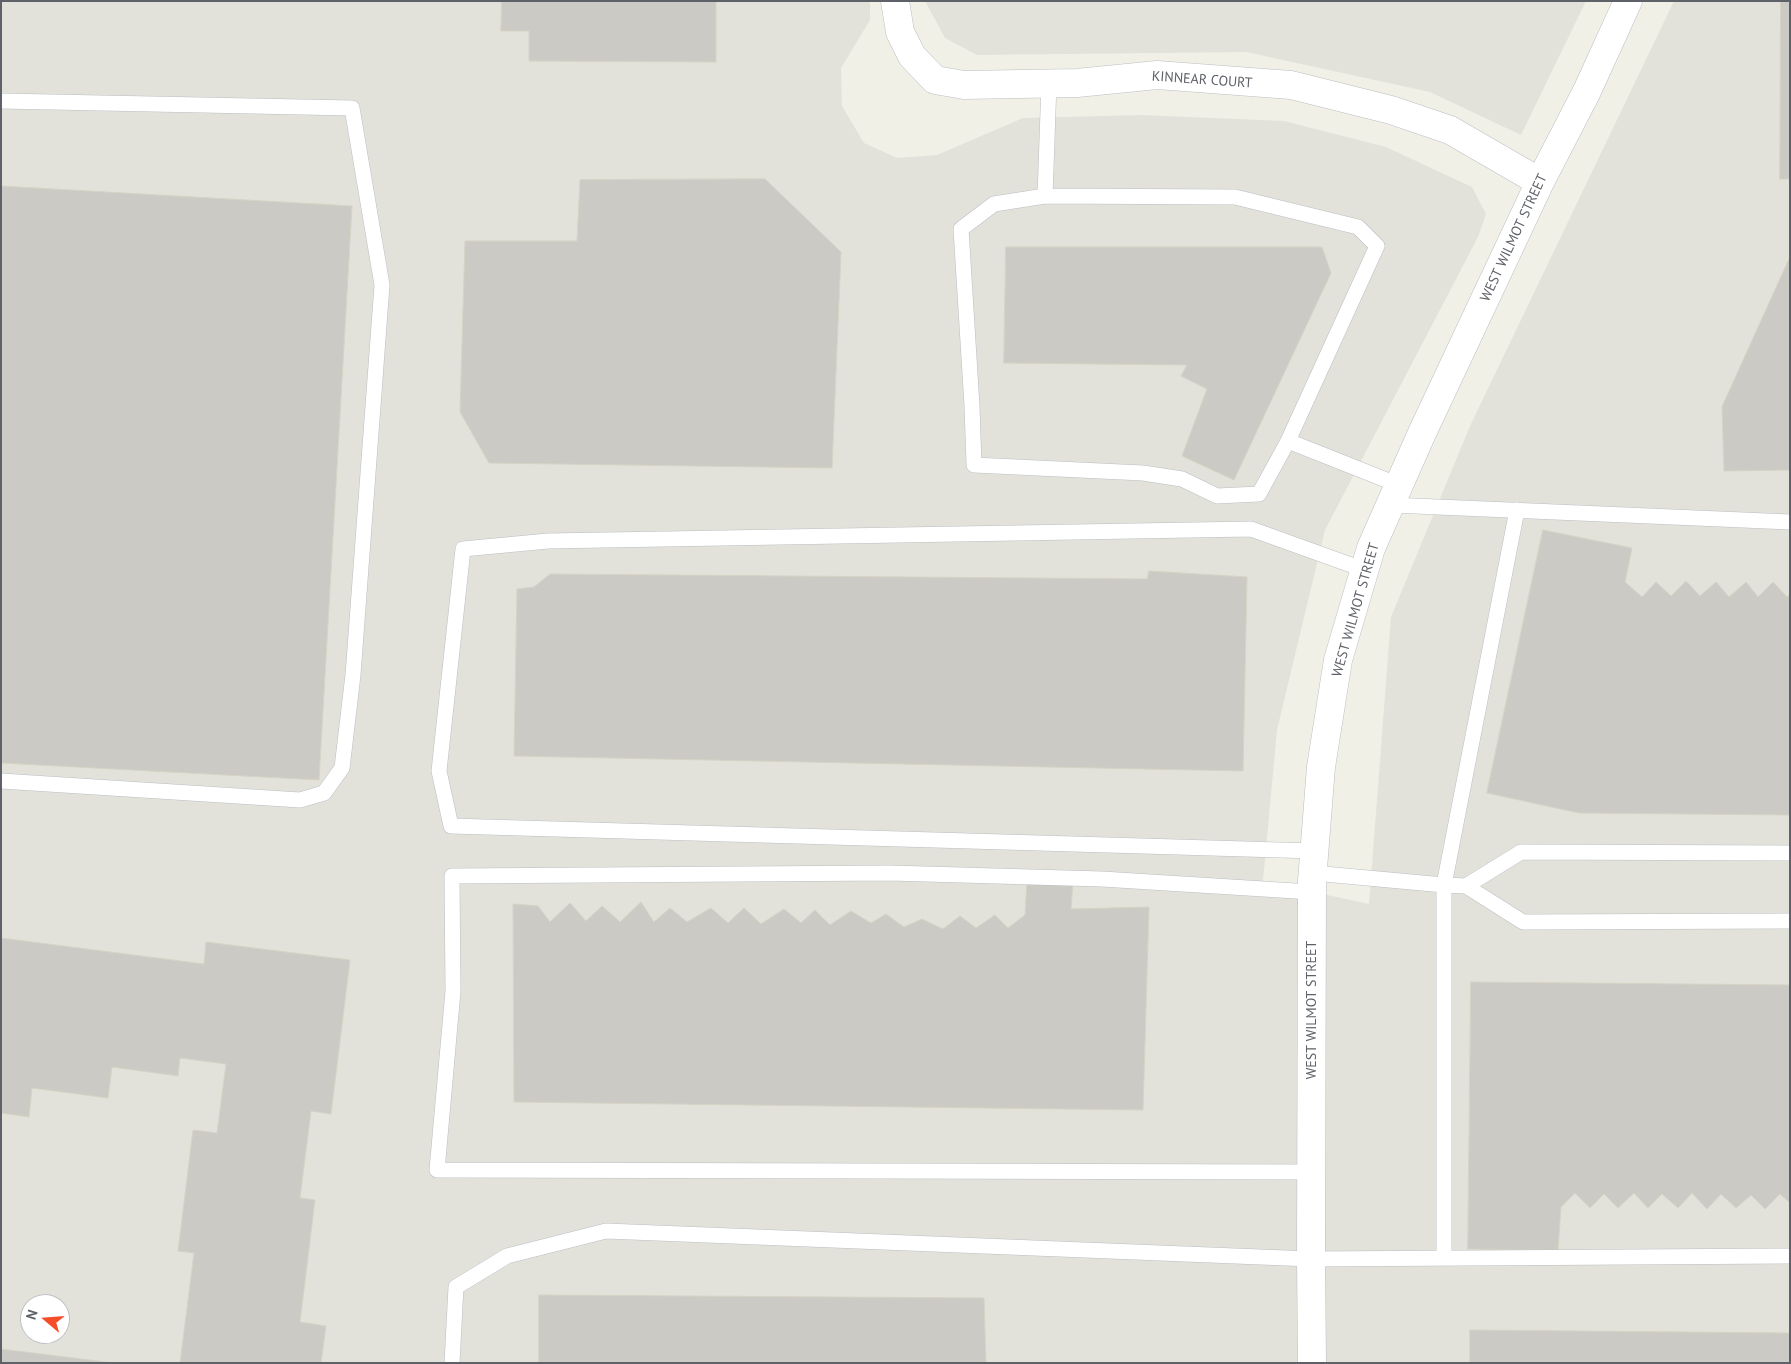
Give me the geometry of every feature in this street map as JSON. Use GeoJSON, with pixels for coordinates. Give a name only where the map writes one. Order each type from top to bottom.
{"type":"FeatureCollection","features":[{"type":"Feature","properties":{"kind":"street","name":"KINNEAR COURT"},"geometry":{"type":"LineString","coordinates":[[895,1],[900,32],[912,56],[935,80],[964,84],[1077,83],[1157,74],[1291,86],[1391,110],[1450,130],[1540,182]]}},
{"type":"Feature","properties":{"kind":"street","name":"WEST WILMOT STREET"},"geometry":{"type":"LineString","coordinates":[[1312,1363],[1314,872],[1321,767],[1338,660],[1372,548],[1422,433],[1540,182],[1587,91],[1628,1]]}},
{"type":"Feature","properties":{"kind":"lane"},"geometry":{"type":"LineString","coordinates":[[1045,196],[1050,83]]}},
{"type":"Feature","properties":{"kind":"lane"},"geometry":{"type":"LineString","coordinates":[[1,100],[352,108],[382,285],[353,675],[342,768],[324,793],[300,800],[1,781]]}},
{"type":"Feature","properties":{"kind":"lane"},"geometry":{"type":"LineString","coordinates":[[1045,196],[1235,197],[1358,227],[1377,246],[1288,440],[1258,494],[1216,496],[1182,479],[1143,474],[974,465],[962,229],[994,204],[1045,196]]}},
{"type":"Feature","properties":{"kind":"lane"},"geometry":{"type":"LineString","coordinates":[[1288,440],[1395,495],[1517,510],[1790,522]]}},
{"type":"Feature","properties":{"kind":"lane"},"geometry":{"type":"LineString","coordinates":[[1444,1258],[1444,886],[1517,510]]}},
{"type":"Feature","properties":{"kind":"lane"},"geometry":{"type":"LineString","coordinates":[[1365,570],[1251,529],[558,540],[463,549],[439,771],[452,826],[1314,872],[1444,886],[1466,886],[1521,852],[1790,853]]}},
{"type":"Feature","properties":{"kind":"lane"},"geometry":{"type":"LineString","coordinates":[[1312,1172],[437,1170],[453,991],[452,876],[890,873],[1102,879],[1314,872]]}},
{"type":"Feature","properties":{"kind":"lane"},"geometry":{"type":"LineString","coordinates":[[1466,886],[1523,922],[1790,921]]}},
{"type":"Feature","properties":{"kind":"lane"},"geometry":{"type":"LineString","coordinates":[[452,1363],[456,1288],[507,1256],[606,1231],[1311,1258],[1790,1256]]}},
{"type":"Feature","properties":{"kind":"shaded area"},"geometry":{"type":"Polygon","coordinates":[[[1,1],[870,1],[870,20],[841,68],[842,106],[864,143],[897,158],[937,155],[1023,118],[1142,115],[1284,121],[1386,147],[1472,187],[1486,214],[1478,237],[1325,530],[1277,730],[1263,881],[1369,904],[1391,617],[1470,426],[1674,1],[1790,1],[1790,1363],[1,1363],[1,1]]]}},
{"type":"Feature","properties":{"kind":"shaded area"},"geometry":{"type":"Polygon","coordinates":[[[925,1],[1586,1],[1521,135],[1430,92],[1246,52],[977,55],[945,38],[925,1]]]}},
{"type":"Feature","properties":{"kind":"building"},"geometry":{"type":"Polygon","coordinates":[[[502,1],[716,1],[716,62],[529,61],[529,31],[501,31],[502,1]]]}},
{"type":"Feature","properties":{"kind":"building"},"geometry":{"type":"Polygon","coordinates":[[[1781,1],[1790,1],[1790,179],[1780,179],[1781,1]]]}},
{"type":"Feature","properties":{"kind":"building"},"geometry":{"type":"Polygon","coordinates":[[[765,179],[841,252],[832,468],[489,463],[460,412],[465,241],[577,241],[580,180],[765,179]]]}},
{"type":"Feature","properties":{"kind":"building"},"geometry":{"type":"Polygon","coordinates":[[[1,186],[352,206],[319,780],[1,763],[1,186]]]}},
{"type":"Feature","properties":{"kind":"building"},"geometry":{"type":"Polygon","coordinates":[[[1006,247],[1322,247],[1331,273],[1234,480],[1182,456],[1207,389],[1181,376],[1187,365],[1004,363],[1006,247]]]}},
{"type":"Feature","properties":{"kind":"building"},"geometry":{"type":"Polygon","coordinates":[[[1790,257],[1790,470],[1724,471],[1722,407],[1790,257]]]}},
{"type":"Feature","properties":{"kind":"building"},"geometry":{"type":"Polygon","coordinates":[[[1543,530],[1632,548],[1625,582],[1642,597],[1656,582],[1671,596],[1686,581],[1700,596],[1716,582],[1729,597],[1746,582],[1758,597],[1773,582],[1787,597],[1790,595],[1790,815],[1579,813],[1487,793],[1543,530]]]}},
{"type":"Feature","properties":{"kind":"building"},"geometry":{"type":"Polygon","coordinates":[[[1149,571],[1247,577],[1243,771],[514,756],[517,589],[534,587],[550,574],[1147,579],[1149,571]]]}},
{"type":"Feature","properties":{"kind":"building"},"geometry":{"type":"Polygon","coordinates":[[[1073,881],[1071,909],[1149,907],[1143,1110],[514,1102],[513,904],[538,906],[550,922],[570,903],[586,921],[602,906],[620,922],[641,902],[654,922],[670,908],[687,922],[711,908],[728,923],[744,908],[761,924],[784,909],[801,923],[815,910],[830,925],[851,911],[871,923],[886,914],[904,927],[922,919],[943,929],[960,916],[976,928],[995,915],[1008,928],[1025,915],[1027,882],[1073,881]]]}},
{"type":"Feature","properties":{"kind":"building"},"geometry":{"type":"Polygon","coordinates":[[[1,938],[204,964],[206,942],[350,960],[331,1114],[311,1111],[300,1198],[315,1200],[300,1322],[326,1326],[321,1363],[180,1363],[194,1253],[178,1251],[193,1130],[217,1133],[226,1064],[180,1058],[178,1076],[112,1067],[108,1098],[32,1088],[29,1117],[1,1113],[1,938]]]}},
{"type":"Feature","properties":{"kind":"building"},"geometry":{"type":"Polygon","coordinates":[[[1471,982],[1790,985],[1790,1203],[1780,1194],[1765,1209],[1751,1195],[1736,1208],[1721,1194],[1707,1209],[1692,1193],[1678,1208],[1662,1194],[1648,1208],[1634,1193],[1618,1208],[1604,1194],[1590,1208],[1575,1193],[1561,1207],[1558,1250],[1468,1249],[1471,982]]]}},
{"type":"Feature","properties":{"kind":"building"},"geometry":{"type":"Polygon","coordinates":[[[539,1295],[984,1298],[986,1363],[539,1363],[539,1295]]]}},
{"type":"Feature","properties":{"kind":"building"},"geometry":{"type":"Polygon","coordinates":[[[1470,1330],[1790,1333],[1790,1363],[1470,1363],[1470,1330]]]}},
{"type":"Feature","properties":{"kind":"building"},"geometry":{"type":"Polygon","coordinates":[[[1,1349],[114,1363],[1,1363],[1,1349]]]}}]}
